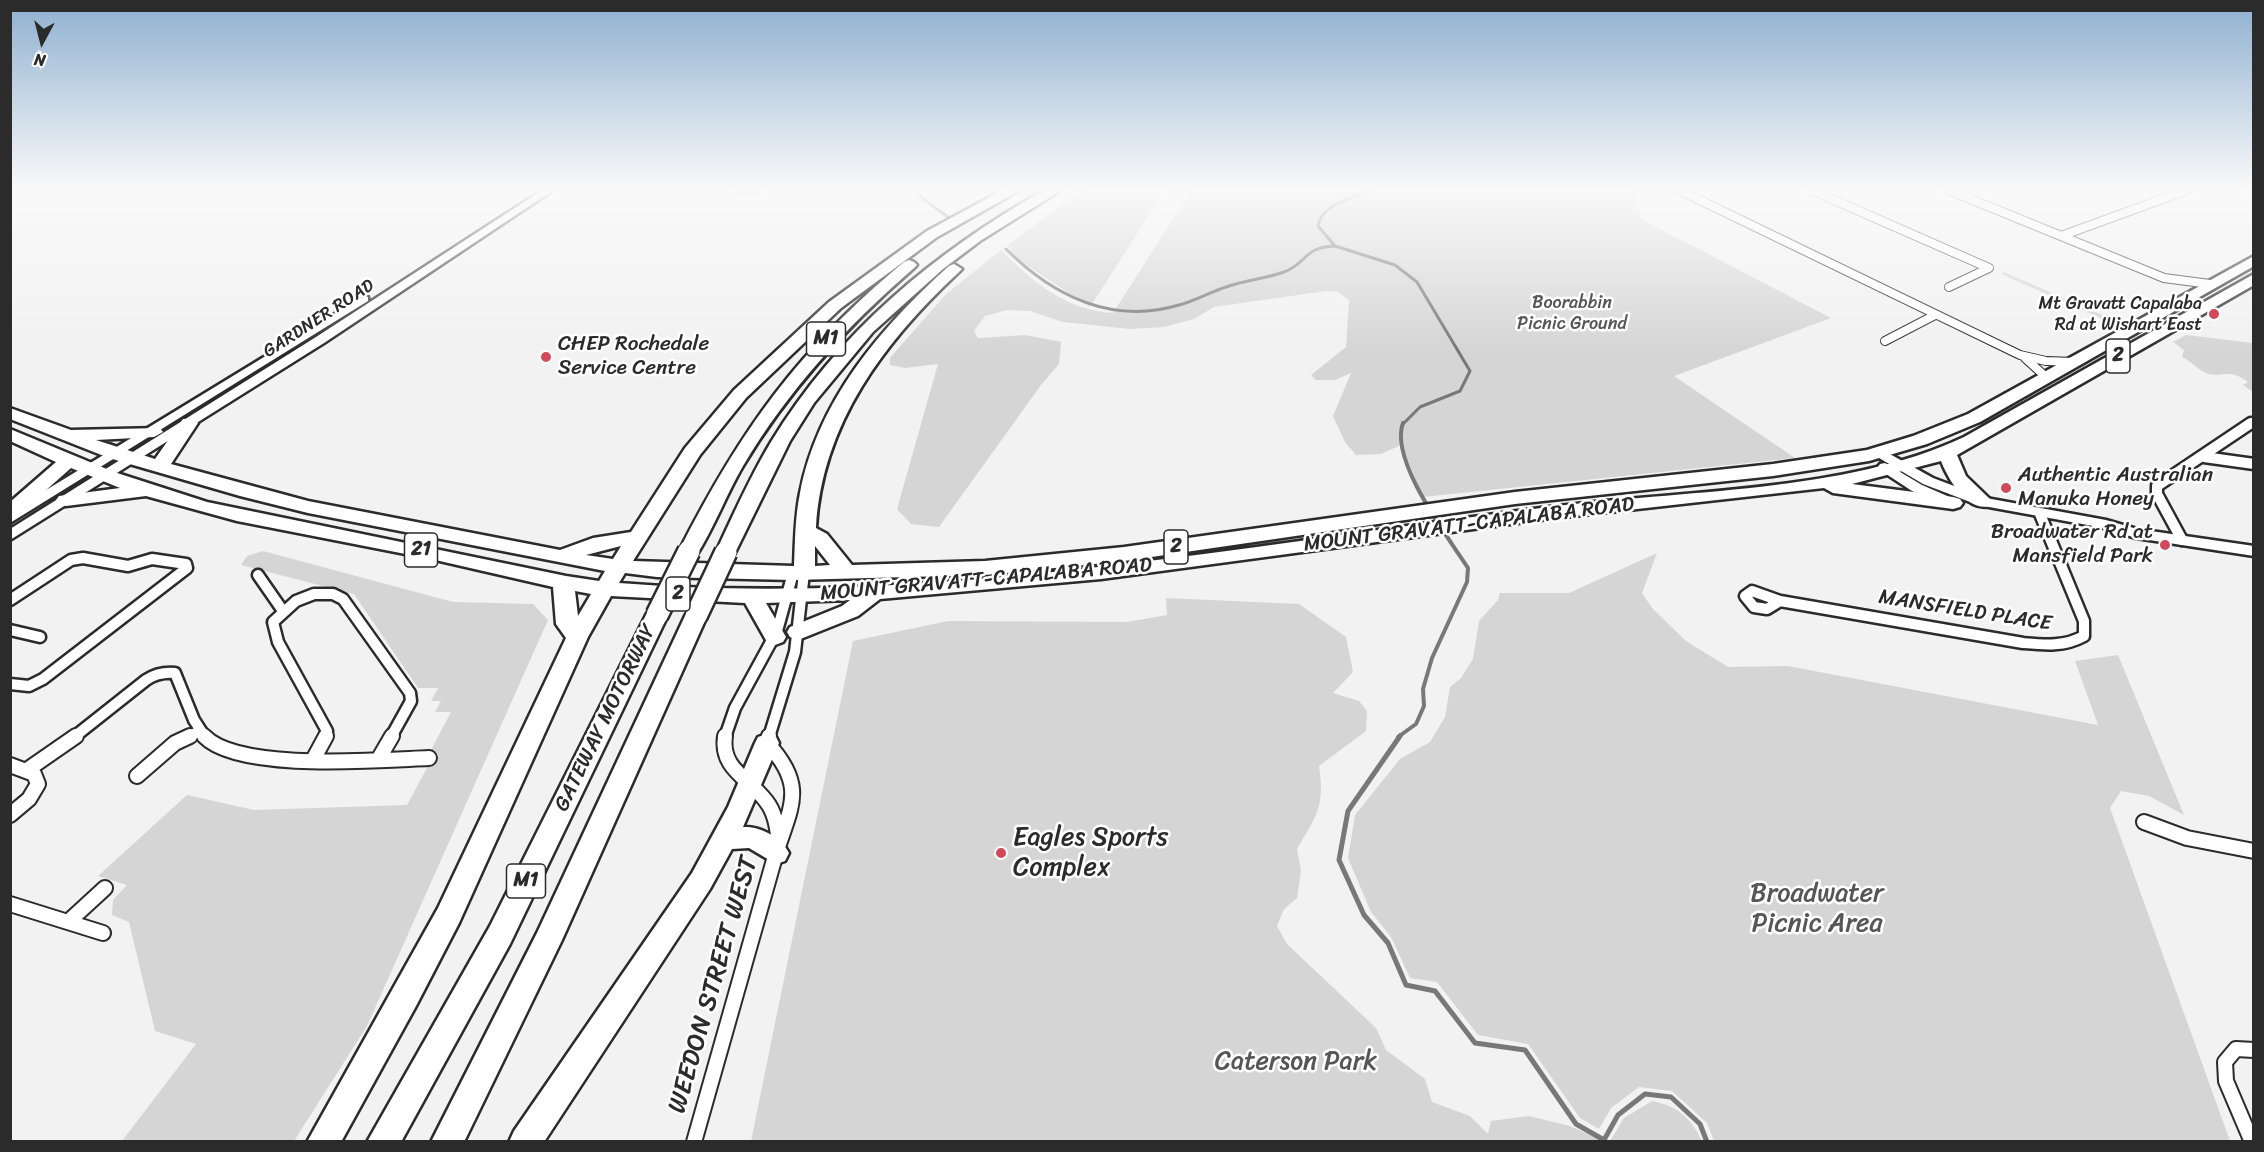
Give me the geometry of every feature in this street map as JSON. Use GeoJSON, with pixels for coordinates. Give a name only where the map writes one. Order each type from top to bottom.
{"type":"FeatureCollection","features":[{"type":"Feature","properties":{"kind":"highway"},"geometry":{"type":"LineString","coordinates":[[323,1142],[406,997],[448,915],[576,637],[636,537],[711,428],[741,394],[805,330],[864,281],[919,243]]}},
{"type":"Feature","properties":{"kind":"highway","name":"GATEWAY MOTORWAY"},"geometry":{"type":"LineString","coordinates":[[383,1142],[500,935],[657,615],[741,450],[771,406],[818,348],[866,301],[915,260],[941,243]]}},
{"type":"Feature","properties":{"kind":"highway","name":"GATEWAY MOTORWAY"},"geometry":{"type":"LineString","coordinates":[[447,1142],[548,940],[696,616],[781,440],[835,365],[871,324],[909,288],[967,243]]}},
{"type":"Feature","properties":{"kind":"highway"},"geometry":{"type":"LineString","coordinates":[[797,584],[806,531],[809,493],[825,439],[839,409],[864,368],[891,333],[928,292],[989,243]]}},
{"type":"Feature","properties":{"kind":"highway","name":"MOUNT GRAVATT-CAPALABA ROAD"},"geometry":{"type":"LineString","coordinates":[[1476,513],[1581,489],[1763,471],[1874,454],[1956,426],[2253,260]]}},
{"type":"Feature","properties":{"kind":"highway","name":"MOUNT GRAVATT-CAPALABA ROAD"},"geometry":{"type":"LineString","coordinates":[[10,413],[124,457],[308,507],[618,567],[875,592],[1143,568],[1372,528],[1476,513],[1817,484],[1896,469],[1947,452],[1971,441],[2253,278]]}},
{"type":"Feature","properties":{"kind":"highway"},"geometry":{"type":"LineString","coordinates":[[159,468],[170,450],[185,435],[189,423]]}},
{"type":"Feature","properties":{"kind":"highway"},"geometry":{"type":"LineString","coordinates":[[67,435],[154,432]]}},
{"type":"Feature","properties":{"kind":"highway","name":"MOUNT GRAVATT-CAPALABA ROAD"},"geometry":{"type":"LineString","coordinates":[[10,434],[97,473],[146,491],[290,524],[468,558],[562,582],[604,589],[751,595],[847,573],[955,569],[1070,560],[1372,528]]}},
{"type":"Feature","properties":{"kind":"highway"},"geometry":{"type":"LineString","coordinates":[[1947,452],[1956,478],[1983,502]]}},
{"type":"Feature","properties":{"kind":"highway"},"geometry":{"type":"LineString","coordinates":[[10,512],[49,481],[68,460]]}},
{"type":"Feature","properties":{"kind":"highway"},"geometry":{"type":"LineString","coordinates":[[1817,484],[1928,502],[1953,503]]}},
{"type":"Feature","properties":{"kind":"highway"},"geometry":{"type":"LineString","coordinates":[[66,500],[146,491]]}},
{"type":"Feature","properties":{"kind":"highway"},"geometry":{"type":"LineString","coordinates":[[806,531],[820,539],[847,573]]}},
{"type":"Feature","properties":{"kind":"highway"},"geometry":{"type":"LineString","coordinates":[[561,557],[593,545],[636,537]]}},
{"type":"Feature","properties":{"kind":"highway"},"geometry":{"type":"LineString","coordinates":[[562,582],[567,604],[567,624],[576,637]]}},
{"type":"Feature","properties":{"kind":"highway"},"geometry":{"type":"LineString","coordinates":[[798,632],[850,611],[875,592]]}},
{"type":"Feature","properties":{"kind":"highway"},"geometry":{"type":"LineString","coordinates":[[751,595],[775,637]]}},
{"type":"Feature","properties":{"kind":"highway"},"geometry":{"type":"LineString","coordinates":[[525,1142],[701,881],[751,786],[766,743]]}},
{"type":"Feature","properties":{"kind":"highway"},"geometry":{"type":"LineString","coordinates":[[725,839],[753,837],[778,847]]}},
{"type":"Feature","properties":{"kind":"street","name":"GARDNER ROAD"},"geometry":{"type":"LineString","coordinates":[[124,457],[154,432],[448,243]]}},
{"type":"Feature","properties":{"kind":"street","name":"GARDNER ROAD"},"geometry":{"type":"LineString","coordinates":[[97,473],[189,423],[467,243]]}},
{"type":"Feature","properties":{"kind":"street"},"geometry":{"type":"LineString","coordinates":[[1787,243],[2020,354],[2046,361],[2074,362]]}},
{"type":"Feature","properties":{"kind":"street"},"geometry":{"type":"LineString","coordinates":[[1931,243],[1989,268],[1949,286]]}},
{"type":"Feature","properties":{"kind":"street"},"geometry":{"type":"LineString","coordinates":[[2078,243],[2164,278],[2210,285]]}},
{"type":"Feature","properties":{"kind":"street"},"geometry":{"type":"LineString","coordinates":[[2164,278],[2188,297]]}},
{"type":"Feature","properties":{"kind":"street"},"geometry":{"type":"LineString","coordinates":[[1885,341],[1935,315]]}},
{"type":"Feature","properties":{"kind":"street"},"geometry":{"type":"LineString","coordinates":[[2020,354],[2046,377]]}},
{"type":"Feature","properties":{"kind":"street"},"geometry":{"type":"LineString","coordinates":[[2182,540],[2157,494],[2157,486],[2204,457],[2253,421]]}},
{"type":"Feature","properties":{"kind":"street"},"geometry":{"type":"LineString","coordinates":[[1874,454],[1896,469],[1917,488],[1953,503],[2107,532],[2136,533],[2253,551]]}},
{"type":"Feature","properties":{"kind":"street"},"geometry":{"type":"LineString","coordinates":[[2204,457],[2253,464]]}},
{"type":"Feature","properties":{"kind":"street"},"geometry":{"type":"LineString","coordinates":[[1896,469],[1983,502],[2041,518]]}},
{"type":"Feature","properties":{"kind":"street"},"geometry":{"type":"LineString","coordinates":[[10,536],[66,500],[97,473]]}},
{"type":"Feature","properties":{"kind":"street"},"geometry":{"type":"LineString","coordinates":[[10,519],[97,473]]}},
{"type":"Feature","properties":{"kind":"street","name":"MANSFIELD PLACE"},"geometry":{"type":"LineString","coordinates":[[1780,601],[2023,643],[2050,646],[2072,644],[2084,636],[2084,621],[2041,518]]}},
{"type":"Feature","properties":{"kind":"street"},"geometry":{"type":"LineString","coordinates":[[10,600],[71,560],[82,558],[128,566],[152,559],[165,560],[186,564],[187,568],[43,679],[29,686],[10,684]]}},
{"type":"Feature","properties":{"kind":"street"},"geometry":{"type":"LineString","coordinates":[[258,575],[283,611]]}},
{"type":"Feature","properties":{"kind":"street"},"geometry":{"type":"LineString","coordinates":[[766,743],[790,674],[798,632],[797,584]]}},
{"type":"Feature","properties":{"kind":"street","name":"WEEDON STREET WEST"},"geometry":{"type":"LineString","coordinates":[[778,847],[774,813],[751,786],[732,769],[724,750],[724,739],[730,719],[775,637],[797,584]]}},
{"type":"Feature","properties":{"kind":"street"},"geometry":{"type":"LineString","coordinates":[[313,760],[327,731],[273,631],[273,622],[283,611],[301,598],[316,592],[336,594],[344,599],[410,693],[411,701],[408,708],[378,759]]}},
{"type":"Feature","properties":{"kind":"street"},"geometry":{"type":"LineString","coordinates":[[10,630],[40,637]]}},
{"type":"Feature","properties":{"kind":"street"},"geometry":{"type":"LineString","coordinates":[[27,770],[55,753],[141,683],[154,675],[166,672],[175,673],[200,731],[211,743],[222,748],[272,760],[429,758]]}},
{"type":"Feature","properties":{"kind":"street"},"geometry":{"type":"LineString","coordinates":[[137,776],[175,743],[200,731]]}},
{"type":"Feature","properties":{"kind":"street","name":"WEEDON STREET WEST"},"geometry":{"type":"LineString","coordinates":[[694,1142],[778,847],[792,810],[792,787],[781,756],[766,743]]}},
{"type":"Feature","properties":{"kind":"street"},"geometry":{"type":"LineString","coordinates":[[10,765],[27,770],[36,777],[36,789],[10,815]]}},
{"type":"Feature","properties":{"kind":"street"},"geometry":{"type":"LineString","coordinates":[[2144,822],[2187,838],[2253,851]]}},
{"type":"Feature","properties":{"kind":"street"},"geometry":{"type":"LineString","coordinates":[[68,922],[105,888]]}},
{"type":"Feature","properties":{"kind":"street"},"geometry":{"type":"LineString","coordinates":[[10,904],[103,933]]}},
{"type":"Feature","properties":{"kind":"street"},"geometry":{"type":"LineString","coordinates":[[2252,1142],[2226,1081],[2225,1062],[2236,1049],[2253,1050]]}},
{"type":"Feature","properties":{"kind":"green space"},"geometry":{"type":"Polygon","coordinates":[[[1011,243],[1131,243],[1090,307],[1019,260],[1007,246],[1011,243]]]}},
{"type":"Feature","properties":{"kind":"green space","name":"Boorabbin Picnic Ground"},"geometry":{"type":"Polygon","coordinates":[[[1158,243],[1687,243],[1831,318],[1674,376],[1795,458],[1423,497],[1401,445],[1381,454],[1356,455],[1345,442],[1333,416],[1351,373],[1335,380],[1316,380],[1311,375],[1346,347],[1349,300],[1338,292],[1326,291],[1214,307],[1194,319],[1164,327],[1130,329],[1063,322],[1030,311],[1007,310],[985,316],[974,331],[978,338],[1025,335],[1061,342],[1059,364],[1041,385],[939,527],[911,524],[897,509],[938,364],[905,368],[890,365],[890,358],[946,294],[1001,250],[1025,273],[1065,300],[1096,311],[1113,313],[1158,243]]]}},
{"type":"Feature","properties":{"kind":"green space"},"geometry":{"type":"Polygon","coordinates":[[[2004,272],[2116,321],[2112,323],[2001,274],[2004,272]]]}},
{"type":"Feature","properties":{"kind":"green space"},"geometry":{"type":"Polygon","coordinates":[[[2186,335],[2253,343],[2253,392],[2243,385],[2248,382],[2235,375],[2206,373],[2182,357],[2184,350],[2173,342],[2186,335]]]}},
{"type":"Feature","properties":{"kind":"green space"},"geometry":{"type":"Polygon","coordinates":[[[263,551],[453,602],[533,604],[548,620],[367,1026],[294,1141],[122,1141],[196,1044],[155,1031],[129,922],[112,915],[113,900],[127,885],[98,876],[187,795],[254,810],[407,805],[435,753],[430,752],[451,712],[435,712],[441,701],[431,701],[438,688],[418,688],[354,594],[241,565],[247,556],[263,551]]]}},
{"type":"Feature","properties":{"kind":"green space","name":"Broadwater Picnic Area"},"geometry":{"type":"Polygon","coordinates":[[[1657,553],[1642,593],[1653,609],[1686,641],[1728,667],[1788,666],[2098,725],[2075,661],[2118,655],[2184,815],[2149,796],[2121,791],[2110,808],[2230,1141],[1714,1141],[1707,1123],[1672,1091],[1639,1087],[1611,1108],[1599,1129],[1580,1118],[1528,1044],[1478,1035],[1437,982],[1410,978],[1391,937],[1371,912],[1348,858],[1355,815],[1400,759],[1430,742],[1445,717],[1450,687],[1461,678],[1473,659],[1479,621],[1498,600],[1500,593],[1569,593],[1657,553]]]}},
{"type":"Feature","properties":{"kind":"green space","name":"Eagles Sports Complex"},"geometry":{"type":"Polygon","coordinates":[[[1166,598],[1299,604],[1346,637],[1353,672],[1333,693],[1359,701],[1367,711],[1366,731],[1319,766],[1321,791],[1318,810],[1297,849],[1301,871],[1297,898],[1284,909],[1277,926],[1287,944],[1376,1028],[1386,1050],[1425,1079],[1432,1102],[1470,1116],[1488,1134],[1491,1121],[1529,1116],[1570,1126],[1603,1141],[751,1141],[853,641],[948,621],[1127,622],[1167,615],[1166,598]]]}},
{"type":"Feature","properties":{"kind":"green space"},"geometry":{"type":"Polygon","coordinates":[[[1652,1101],[1669,1106],[1682,1114],[1693,1125],[1702,1141],[1610,1141],[1624,1118],[1652,1101]]]}},
{"type":"Feature","properties":{"kind":"waterway"},"geometry":{"type":"LineString","coordinates":[[1332,243],[1335,246]]}},
{"type":"Feature","properties":{"kind":"waterway"},"geometry":{"type":"LineString","coordinates":[[1006,249],[1024,266],[1064,293],[1085,302],[1130,311],[1154,310],[1179,305],[1220,289],[1284,272],[1298,264],[1311,252],[1335,246]]}},
{"type":"Feature","properties":{"kind":"waterway"},"geometry":{"type":"LineString","coordinates":[[1335,246],[1395,265],[1417,282],[1470,371],[1460,391],[1420,407],[1403,424]]}},
{"type":"Feature","properties":{"kind":"waterway"},"geometry":{"type":"LineString","coordinates":[[1398,737],[1416,724],[1424,706],[1423,689],[1432,658],[1467,582],[1468,568],[1435,518],[1412,477],[1404,457],[1401,439],[1403,424]]}},
{"type":"Feature","properties":{"kind":"waterway"},"geometry":{"type":"LineString","coordinates":[[1400,736],[1348,811],[1339,860],[1364,915],[1388,943],[1406,985],[1435,991],[1475,1043],[1525,1050],[1576,1124],[1604,1140],[1618,1115],[1645,1094],[1671,1097],[1700,1124],[1707,1142]]}},
{"type":"Feature","properties":{"kind":"place","name":"Mt Gravatt Capalaba Rd at Wishart East"},"geometry":{"type":"Point","coordinates":[2214,314]}},
{"type":"Feature","properties":{"kind":"place","name":"CHEP Rochedale Service Centre"},"geometry":{"type":"Point","coordinates":[546,357]}},
{"type":"Feature","properties":{"kind":"place","name":"Authentic Australian Manuka Honey"},"geometry":{"type":"Point","coordinates":[2006,488]}},
{"type":"Feature","properties":{"kind":"place","name":"Broadwater Rd at Mansfield Park"},"geometry":{"type":"Point","coordinates":[2165,545]}},
{"type":"Feature","properties":{"kind":"place","name":"Eagles Sports Complex"},"geometry":{"type":"Point","coordinates":[1001,853]}},
{"type":"Feature","properties":{"kind":"park label","name":"Caterson Park"},"geometry":{"type":"Point","coordinates":[1296,1062]}}]}
